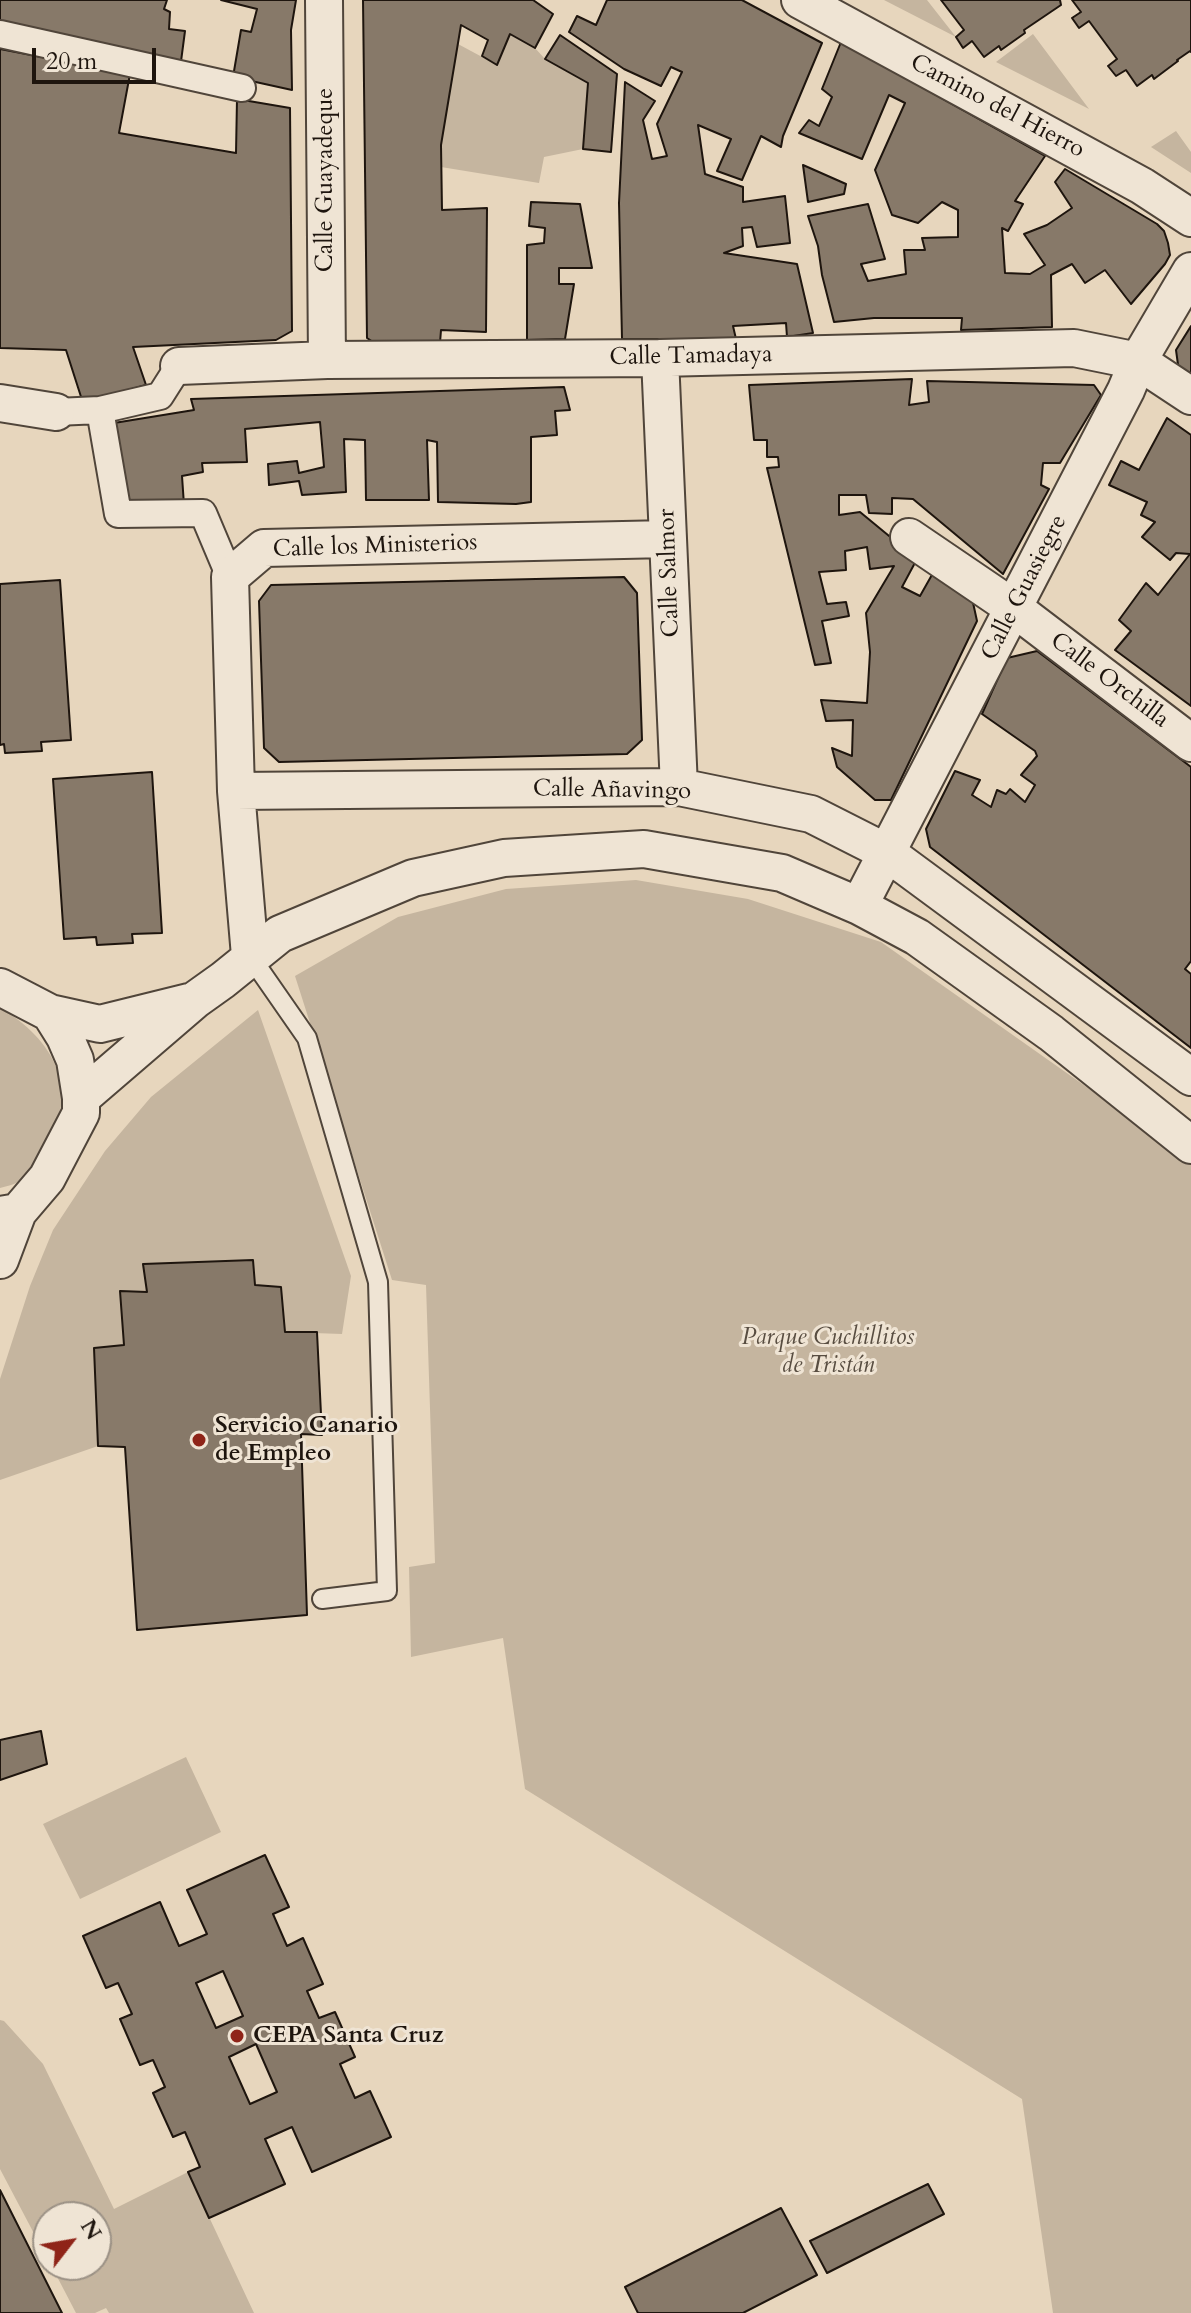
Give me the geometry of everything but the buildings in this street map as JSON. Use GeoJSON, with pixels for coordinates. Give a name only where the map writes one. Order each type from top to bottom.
{"type":"FeatureCollection","features":[{"type":"Feature","properties":{"kind":"street","name":"Calle Guayadeque"},"geometry":{"type":"LineString","coordinates":[[324,0],[327,360]]}},
{"type":"Feature","properties":{"kind":"street","name":"Camino del Hierro"},"geometry":{"type":"LineString","coordinates":[[800,0],[1142,186],[1191,218]]}},
{"type":"Feature","properties":{"kind":"street"},"geometry":{"type":"LineString","coordinates":[[0,34],[242,88]]}},
{"type":"Feature","properties":{"kind":"street","name":"Calle Guasiegre"},"geometry":{"type":"LineString","coordinates":[[859,906],[1015,609],[1138,361],[1191,271]]}},
{"type":"Feature","properties":{"kind":"street","name":"Calle Tamadaya"},"geometry":{"type":"LineString","coordinates":[[179,366],[327,360],[660,358],[1074,348],[1138,361],[1191,396]]}},
{"type":"Feature","properties":{"kind":"street","name":"Calle Salmor"},"geometry":{"type":"LineString","coordinates":[[660,358],[679,787]]}},
{"type":"Feature","properties":{"kind":"street"},"geometry":{"type":"LineString","coordinates":[[0,403],[56,412],[100,410],[160,396],[179,366]]}},
{"type":"Feature","properties":{"kind":"street"},"geometry":{"type":"LineString","coordinates":[[100,410],[118,514],[203,513],[230,577],[236,791],[250,956]]}},
{"type":"Feature","properties":{"kind":"street","name":"Calle Orchilla"},"geometry":{"type":"LineString","coordinates":[[909,537],[1015,609],[1191,743]]}},
{"type":"Feature","properties":{"kind":"street","name":"Calle los Ministerios"},"geometry":{"type":"LineString","coordinates":[[230,577],[264,548],[668,539]]}},
{"type":"Feature","properties":{"kind":"street","name":"Calle Añavingo"},"geometry":{"type":"LineString","coordinates":[[236,791],[679,787],[811,814],[886,852],[1191,1077]]}},
{"type":"Feature","properties":{"kind":"street"},"geometry":{"type":"LineString","coordinates":[[81,1098],[195,1000],[280,934],[413,878],[504,858],[644,849],[782,873],[859,906],[917,937],[1051,1033],[1191,1145]]}},
{"type":"Feature","properties":{"kind":"street"},"geometry":{"type":"LineString","coordinates":[[0,987],[50,1013],[100,1024],[195,1000]]}},
{"type":"Feature","properties":{"kind":"street"},"geometry":{"type":"LineString","coordinates":[[0,1260],[9,1213],[47,1178],[81,1113],[75,1060],[50,1013]]}},
{"type":"Feature","properties":{"kind":"lane"},"geometry":{"type":"LineString","coordinates":[[250,956],[307,1038],[378,1282],[387,1591],[322,1599]]}},
{"type":"Feature","properties":{"kind":"green space"},"geometry":{"type":"Polygon","coordinates":[[[884,0],[927,0],[956,37],[884,0]]]}},
{"type":"Feature","properties":{"kind":"green space"},"geometry":{"type":"Polygon","coordinates":[[[510,34],[535,48],[545,59],[588,83],[583,149],[544,157],[539,183],[441,167],[441,145],[458,44],[497,65],[510,34]]]}},
{"type":"Feature","properties":{"kind":"green space"},"geometry":{"type":"Polygon","coordinates":[[[1033,34],[1089,109],[996,62],[1033,34]]]}},
{"type":"Feature","properties":{"kind":"green space"},"geometry":{"type":"Polygon","coordinates":[[[1176,131],[1191,152],[1191,173],[1151,147],[1176,131]]]}},
{"type":"Feature","properties":{"kind":"green space","name":"Parque Cuchillitos de Tristán"},"geometry":{"type":"Polygon","coordinates":[[[636,880],[748,899],[881,942],[1173,1148],[1191,1164],[1191,2313],[1053,2313],[1022,2099],[525,1789],[503,1638],[411,1657],[409,1567],[435,1563],[426,1285],[392,1280],[295,976],[398,917],[506,889],[636,880]]]}},
{"type":"Feature","properties":{"kind":"green space"},"geometry":{"type":"Polygon","coordinates":[[[0,1008],[35,1035],[48,1051],[57,1068],[61,1106],[56,1127],[33,1166],[22,1179],[0,1188],[0,1008]]]}},
{"type":"Feature","properties":{"kind":"green space"},"geometry":{"type":"Polygon","coordinates":[[[258,1010],[351,1276],[342,1334],[285,1332],[281,1287],[255,1285],[252,1260],[144,1264],[147,1292],[120,1292],[124,1345],[94,1348],[98,1446],[0,1480],[0,1379],[30,1286],[53,1230],[105,1151],[151,1097],[258,1010]]]}},
{"type":"Feature","properties":{"kind":"green space"},"geometry":{"type":"Polygon","coordinates":[[[186,1757],[221,1832],[80,1899],[43,1824],[186,1757]]]}},
{"type":"Feature","properties":{"kind":"green space"},"geometry":{"type":"Polygon","coordinates":[[[0,2020],[43,2064],[110,2201],[32,2201],[32,2230],[0,2169],[0,2020]]]}},
{"type":"Feature","properties":{"kind":"green space"},"geometry":{"type":"Polygon","coordinates":[[[188,2172],[254,2313],[109,2313],[106,2308],[95,2313],[76,2313],[59,2281],[112,2281],[112,2205],[114,2209],[188,2172]]]}},
{"type":"Feature","properties":{"kind":"place","name":"Servicio Canario de Empleo"},"geometry":{"type":"Point","coordinates":[199,1440]}},
{"type":"Feature","properties":{"kind":"place","name":"CEPA Santa Cruz"},"geometry":{"type":"Point","coordinates":[237,2036]}}]}
